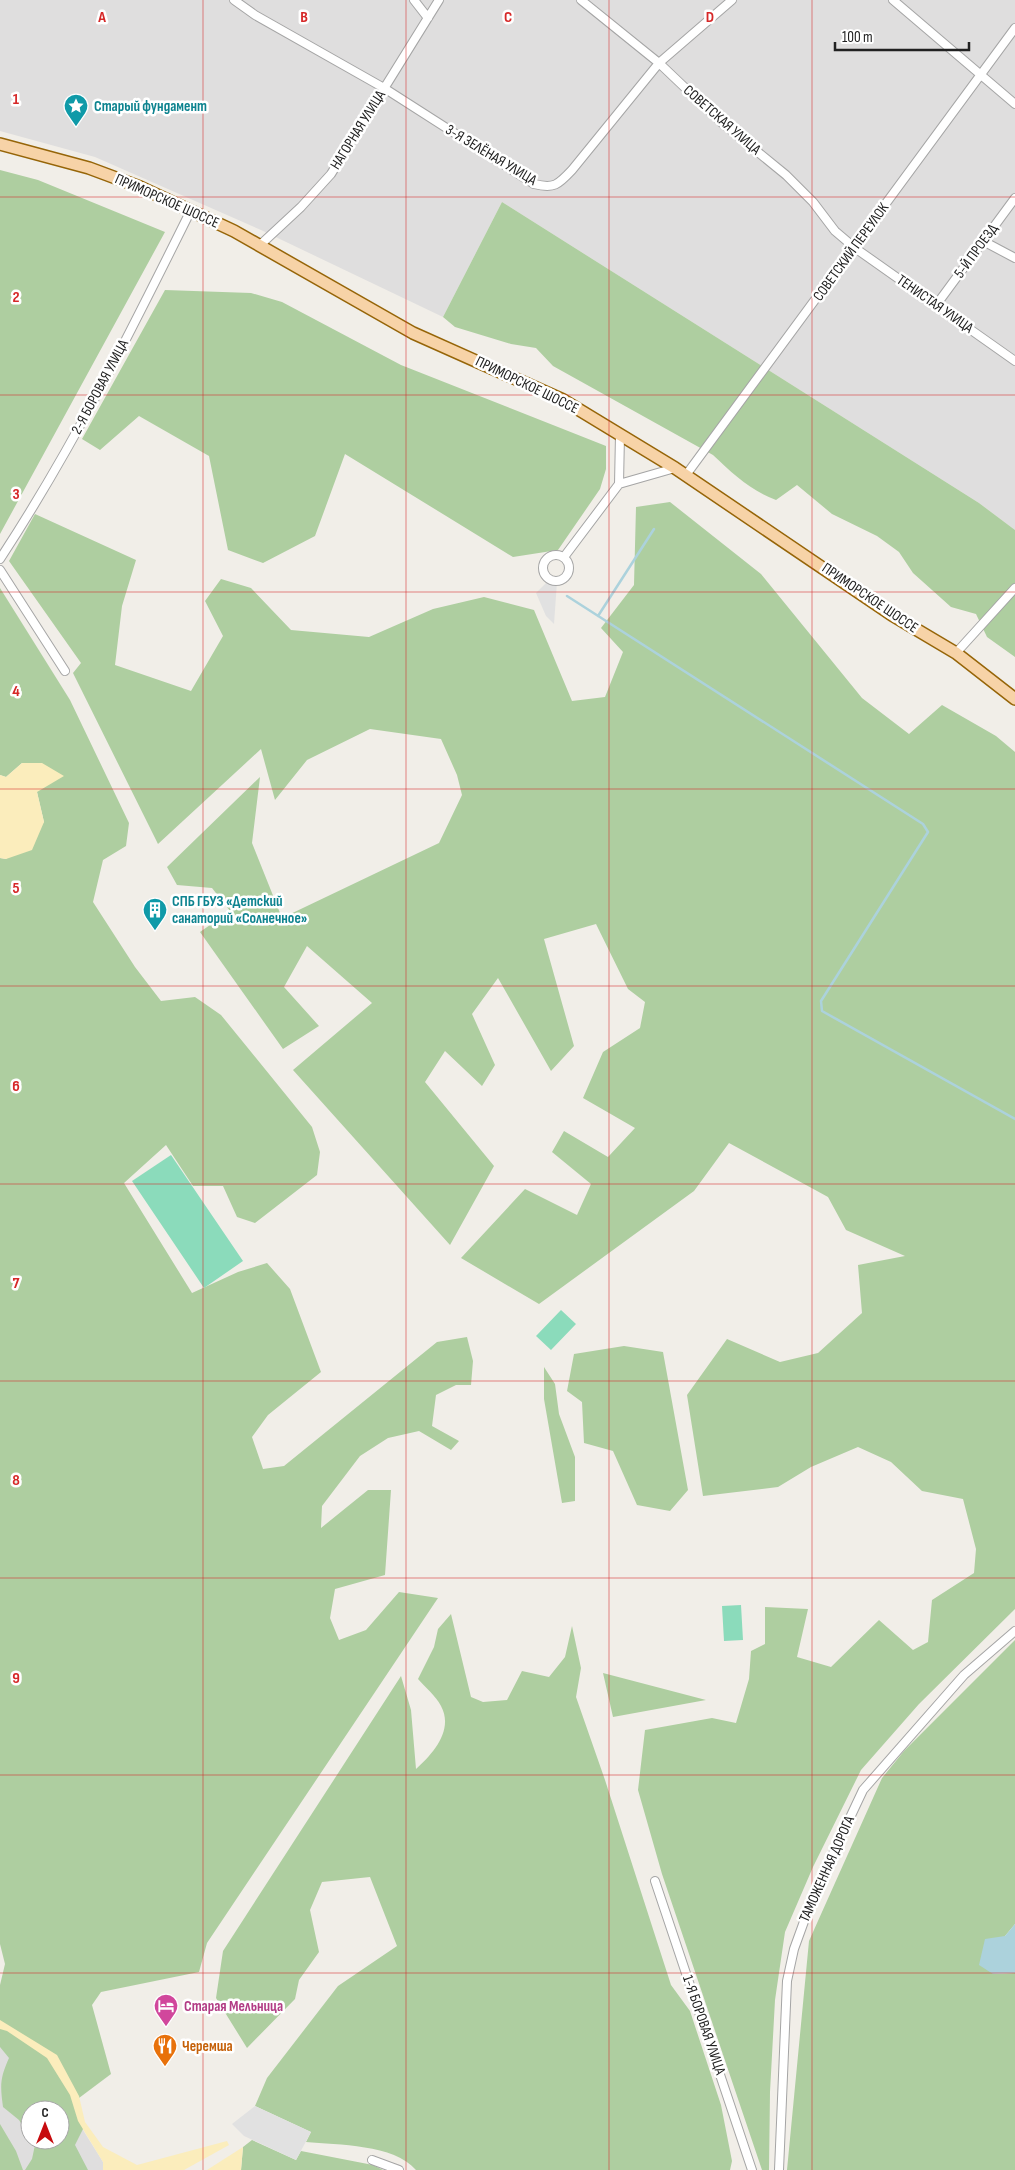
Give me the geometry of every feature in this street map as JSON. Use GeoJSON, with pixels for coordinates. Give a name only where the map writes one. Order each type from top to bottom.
{"type":"FeatureCollection","features":[{"type":"Feature","properties":{"kind":"main road","name":"ПРИМОРСКОЕ ШОССЕ"},"geometry":{"type":"LineString","coordinates":[[0,144],[89,168],[140,187],[191,210],[413,333],[563,400],[686,475],[892,615],[956,653],[1015,699]]}},
{"type":"Feature","properties":{"kind":"street","name":"3-Я ЗЕЛЁНАЯ УЛИЦА"},"geometry":{"type":"LineString","coordinates":[[234,0],[255,15],[384,88],[534,184],[548,187],[560,183],[659,63],[732,0]]}},
{"type":"Feature","properties":{"kind":"street"},"geometry":{"type":"LineString","coordinates":[[414,0],[428,18]]}},
{"type":"Feature","properties":{"kind":"street","name":"НАГОРНАЯ УЛИЦА"},"geometry":{"type":"LineString","coordinates":[[259,246],[301,207],[331,174],[439,0]]}},
{"type":"Feature","properties":{"kind":"street","name":"СОВЕТСКАЯ УЛИЦА"},"geometry":{"type":"LineString","coordinates":[[581,0],[659,63],[721,122],[786,176],[813,202],[835,231],[855,248]]}},
{"type":"Feature","properties":{"kind":"street"},"geometry":{"type":"LineString","coordinates":[[893,0],[1015,104]]}},
{"type":"Feature","properties":{"kind":"street","name":"СОВЕТСКИЙ ПЕРЕУЛОК"},"geometry":{"type":"LineString","coordinates":[[686,475],[855,248],[1015,28]]}},
{"type":"Feature","properties":{"kind":"street","name":"5-Й ПРОЕЗД"},"geometry":{"type":"LineString","coordinates":[[937,304],[1015,198]]}},
{"type":"Feature","properties":{"kind":"street","name":"2-Я БОРОВАЯ УЛИЦА"},"geometry":{"type":"LineString","coordinates":[[0,559],[38,501],[91,405],[191,210]]}},
{"type":"Feature","properties":{"kind":"street"},"geometry":{"type":"LineString","coordinates":[[983,240],[1015,258]]}},
{"type":"Feature","properties":{"kind":"street","name":"ТЕНИСТАЯ УЛИЦА"},"geometry":{"type":"LineString","coordinates":[[855,248],[937,304],[1015,361]]}},
{"type":"Feature","properties":{"kind":"street"},"geometry":{"type":"LineString","coordinates":[[564,557],[619,484],[620,435]]}},
{"type":"Feature","properties":{"kind":"street"},"geometry":{"type":"LineString","coordinates":[[619,484],[675,468]]}},
{"type":"Feature","properties":{"kind":"street"},"geometry":{"type":"LineString","coordinates":[[0,570],[65,671]]}},
{"type":"Feature","properties":{"kind":"street"},"geometry":{"type":"LineString","coordinates":[[956,653],[1015,588]]}},
{"type":"Feature","properties":{"kind":"street","name":"ТАМОЖЕННАЯ ДОРОГА"},"geometry":{"type":"LineString","coordinates":[[779,2170],[788,1981],[794,1949],[818,1885],[864,1790],[964,1675],[1015,1631]]}},
{"type":"Feature","properties":{"kind":"street","name":"1-Я БОРОВАЯ УЛИЦА"},"geometry":{"type":"LineString","coordinates":[[655,1881],[752,2170]]}},
{"type":"Feature","properties":{"kind":"street"},"geometry":{"type":"LineString","coordinates":[[372,2160],[399,2170]]}},
{"type":"Feature","properties":{"kind":"shaded area"},"geometry":{"type":"Polygon","coordinates":[[[0,0],[1015,0],[1015,530],[979,503],[502,202],[443,317],[261,230],[95,157],[0,131],[0,0]]]}},
{"type":"Feature","properties":{"kind":"shaded area"},"geometry":{"type":"Polygon","coordinates":[[[549,580],[557,582],[554,624],[546,616],[536,593],[549,580]]]}},
{"type":"Feature","properties":{"kind":"shaded area"},"geometry":{"type":"Polygon","coordinates":[[[0,2029],[60,2100],[20,2100],[20,2150],[70,2150],[70,2112],[103,2162],[103,2170],[0,2170],[0,2029]]]}},
{"type":"Feature","properties":{"kind":"shaded area"},"geometry":{"type":"Polygon","coordinates":[[[255,2106],[311,2132],[296,2160],[244,2136],[232,2124],[255,2106]]]}},
{"type":"Feature","properties":{"kind":"green space"},"geometry":{"type":"Polygon","coordinates":[[[0,170],[38,180],[165,232],[0,534],[0,170]]]}},
{"type":"Feature","properties":{"kind":"green space"},"geometry":{"type":"Polygon","coordinates":[[[502,202],[979,503],[1015,530],[1015,657],[987,637],[976,614],[951,607],[913,573],[899,552],[877,536],[832,514],[797,485],[776,500],[767,496],[742,481],[713,455],[553,366],[536,348],[511,344],[455,327],[443,317],[502,202]]]}},
{"type":"Feature","properties":{"kind":"green space"},"geometry":{"type":"Polygon","coordinates":[[[165,290],[251,293],[282,302],[401,365],[606,446],[606,469],[600,489],[558,550],[513,557],[345,454],[315,536],[263,563],[228,550],[209,456],[139,416],[100,450],[82,439],[165,290]]]}},
{"type":"Feature","properties":{"kind":"green space"},"geometry":{"type":"Polygon","coordinates":[[[670,502],[761,574],[862,698],[909,734],[942,705],[996,736],[1015,752],[1015,1609],[919,1704],[861,1770],[813,1867],[785,1932],[775,2000],[770,2092],[769,2170],[762,2170],[662,1874],[638,1790],[645,1730],[712,1718],[736,1723],[749,1679],[751,1651],[765,1644],[765,1607],[808,1609],[797,1657],[831,1667],[879,1620],[913,1650],[928,1642],[932,1600],[974,1573],[976,1549],[963,1499],[922,1491],[891,1462],[858,1447],[811,1467],[778,1487],[703,1496],[687,1395],[727,1339],[780,1362],[818,1353],[862,1313],[858,1265],[905,1256],[846,1230],[828,1197],[729,1143],[694,1191],[539,1304],[461,1258],[525,1189],[577,1215],[591,1184],[552,1152],[564,1131],[608,1157],[635,1128],[583,1098],[603,1052],[640,1028],[645,1002],[628,989],[596,924],[544,939],[574,1046],[551,1071],[498,978],[472,1014],[495,1065],[482,1086],[445,1051],[425,1082],[494,1166],[450,1245],[293,1070],[372,1003],[307,946],[284,987],[319,1026],[283,1049],[200,932],[230,911],[212,888],[177,885],[167,867],[260,777],[252,843],[282,918],[439,843],[462,795],[457,775],[441,739],[370,729],[307,760],[275,800],[261,749],[158,844],[73,673],[81,663],[9,561],[35,514],[136,560],[122,606],[115,665],[191,691],[223,636],[205,601],[221,579],[251,588],[291,630],[369,637],[433,609],[484,597],[534,610],[572,701],[605,697],[623,652],[601,628],[634,585],[636,507],[670,502]]]}},
{"type":"Feature","properties":{"kind":"green space"},"geometry":{"type":"Polygon","coordinates":[[[0,588],[70,700],[129,823],[126,846],[103,860],[93,902],[135,967],[161,1001],[195,997],[221,1015],[312,1127],[320,1152],[317,1175],[255,1223],[237,1217],[223,1186],[193,1186],[166,1145],[124,1183],[192,1293],[238,1272],[267,1263],[290,1289],[321,1372],[268,1415],[252,1437],[263,1469],[284,1466],[437,1342],[467,1337],[473,1361],[471,1385],[456,1385],[436,1395],[432,1426],[459,1441],[451,1450],[419,1431],[388,1438],[360,1456],[322,1506],[321,1528],[368,1490],[391,1490],[385,1575],[335,1589],[330,1618],[339,1640],[366,1630],[399,1592],[438,1598],[207,1943],[199,1972],[101,1992],[92,2005],[111,2074],[75,2101],[84,2127],[75,2145],[88,2170],[25,2170],[32,2159],[34,2150],[70,2150],[70,2100],[20,2100],[20,2122],[3,2107],[1,2093],[2,2076],[9,2058],[0,2047],[0,1985],[5,1964],[0,1944],[0,858],[6,859],[44,822],[37,792],[22,763],[6,777],[0,775],[0,588]]]}},
{"type":"Feature","properties":{"kind":"green space"},"geometry":{"type":"Polygon","coordinates":[[[171,1155],[243,1261],[204,1288],[132,1181],[171,1155]]]}},
{"type":"Feature","properties":{"kind":"green space"},"geometry":{"type":"Polygon","coordinates":[[[561,1310],[576,1324],[551,1350],[536,1336],[561,1310]]]}},
{"type":"Feature","properties":{"kind":"green space"},"geometry":{"type":"Polygon","coordinates":[[[624,1346],[663,1352],[688,1490],[670,1511],[637,1505],[613,1451],[584,1443],[582,1402],[567,1391],[574,1354],[624,1346]]]}},
{"type":"Feature","properties":{"kind":"green space"},"geometry":{"type":"Polygon","coordinates":[[[544,1367],[555,1384],[559,1414],[575,1457],[575,1501],[562,1503],[544,1399],[544,1367]]]}},
{"type":"Feature","properties":{"kind":"green space"},"geometry":{"type":"Polygon","coordinates":[[[741,1605],[743,1640],[724,1641],[722,1606],[741,1605]]]}},
{"type":"Feature","properties":{"kind":"green space"},"geometry":{"type":"Polygon","coordinates":[[[451,1614],[471,1697],[483,1702],[507,1700],[522,1671],[549,1677],[565,1657],[572,1626],[581,1668],[576,1697],[605,1780],[671,1985],[690,2011],[721,2105],[732,2161],[730,2170],[416,2170],[406,2161],[394,2155],[365,2147],[306,2142],[311,2132],[255,2106],[267,2078],[338,1986],[397,1946],[370,1877],[322,1882],[310,1910],[319,1952],[299,1980],[295,1999],[247,2048],[216,1998],[223,1951],[401,1676],[411,1710],[416,1769],[435,1749],[443,1733],[444,1715],[436,1699],[418,1679],[434,1647],[438,1629],[451,1614]]]}},
{"type":"Feature","properties":{"kind":"green space"},"geometry":{"type":"Polygon","coordinates":[[[1015,1640],[1015,1924],[1005,1936],[993,1974],[1015,1973],[1015,2170],[787,2170],[809,1941],[882,1778],[904,1751],[1015,1640]]]}},
{"type":"Feature","properties":{"kind":"green space"},"geometry":{"type":"Polygon","coordinates":[[[603,1673],[706,1700],[613,1717],[603,1673]]]}},
{"type":"Feature","properties":{"kind":"green space"},"geometry":{"type":"Polygon","coordinates":[[[0,2124],[16,2151],[23,2170],[0,2170],[0,2124]]]}},
{"type":"Feature","properties":{"kind":"green space"},"geometry":{"type":"Polygon","coordinates":[[[252,2140],[296,2160],[301,2151],[373,2165],[383,2170],[241,2170],[243,2147],[252,2140]]]}},
{"type":"Feature","properties":{"kind":"sand"},"geometry":{"type":"Polygon","coordinates":[[[22,763],[42,763],[64,776],[37,792],[44,822],[32,850],[6,859],[0,858],[0,775],[6,777],[22,763]]]}},
{"type":"Feature","properties":{"kind":"sand"},"geometry":{"type":"Polygon","coordinates":[[[0,2020],[57,2055],[79,2096],[85,2122],[103,2147],[137,2165],[227,2141],[229,2145],[184,2170],[103,2170],[103,2162],[78,2121],[70,2095],[47,2058],[7,2031],[0,2029],[0,2020]]]}},
{"type":"Feature","properties":{"kind":"sand"},"geometry":{"type":"Polygon","coordinates":[[[243,2147],[241,2170],[207,2170],[243,2147]]]}},
{"type":"Feature","properties":{"kind":"water"},"geometry":{"type":"Polygon","coordinates":[[[1015,1924],[1015,1973],[993,1974],[979,1965],[985,1939],[1005,1936],[1015,1924]]]}},
{"type":"Feature","properties":{"kind":"waterway"},"geometry":{"type":"LineString","coordinates":[[598,616],[654,529]]}},
{"type":"Feature","properties":{"kind":"waterway"},"geometry":{"type":"LineString","coordinates":[[567,596],[923,824],[928,832],[821,1001],[822,1011],[1015,1119]]}},
{"type":"Feature","properties":{"kind":"place","name":"Старый фундамент"},"geometry":{"type":"Point","coordinates":[76,127]}},
{"type":"Feature","properties":{"kind":"place","name":"СПБ ГБУЗ «Детский санаторий «Солнечное»"},"geometry":{"type":"Point","coordinates":[155,931]}},
{"type":"Feature","properties":{"kind":"place","name":"Старая Мельница"},"geometry":{"type":"Point","coordinates":[166,2027]}},
{"type":"Feature","properties":{"kind":"place","name":"Черемша"},"geometry":{"type":"Point","coordinates":[165,2067]}}]}
